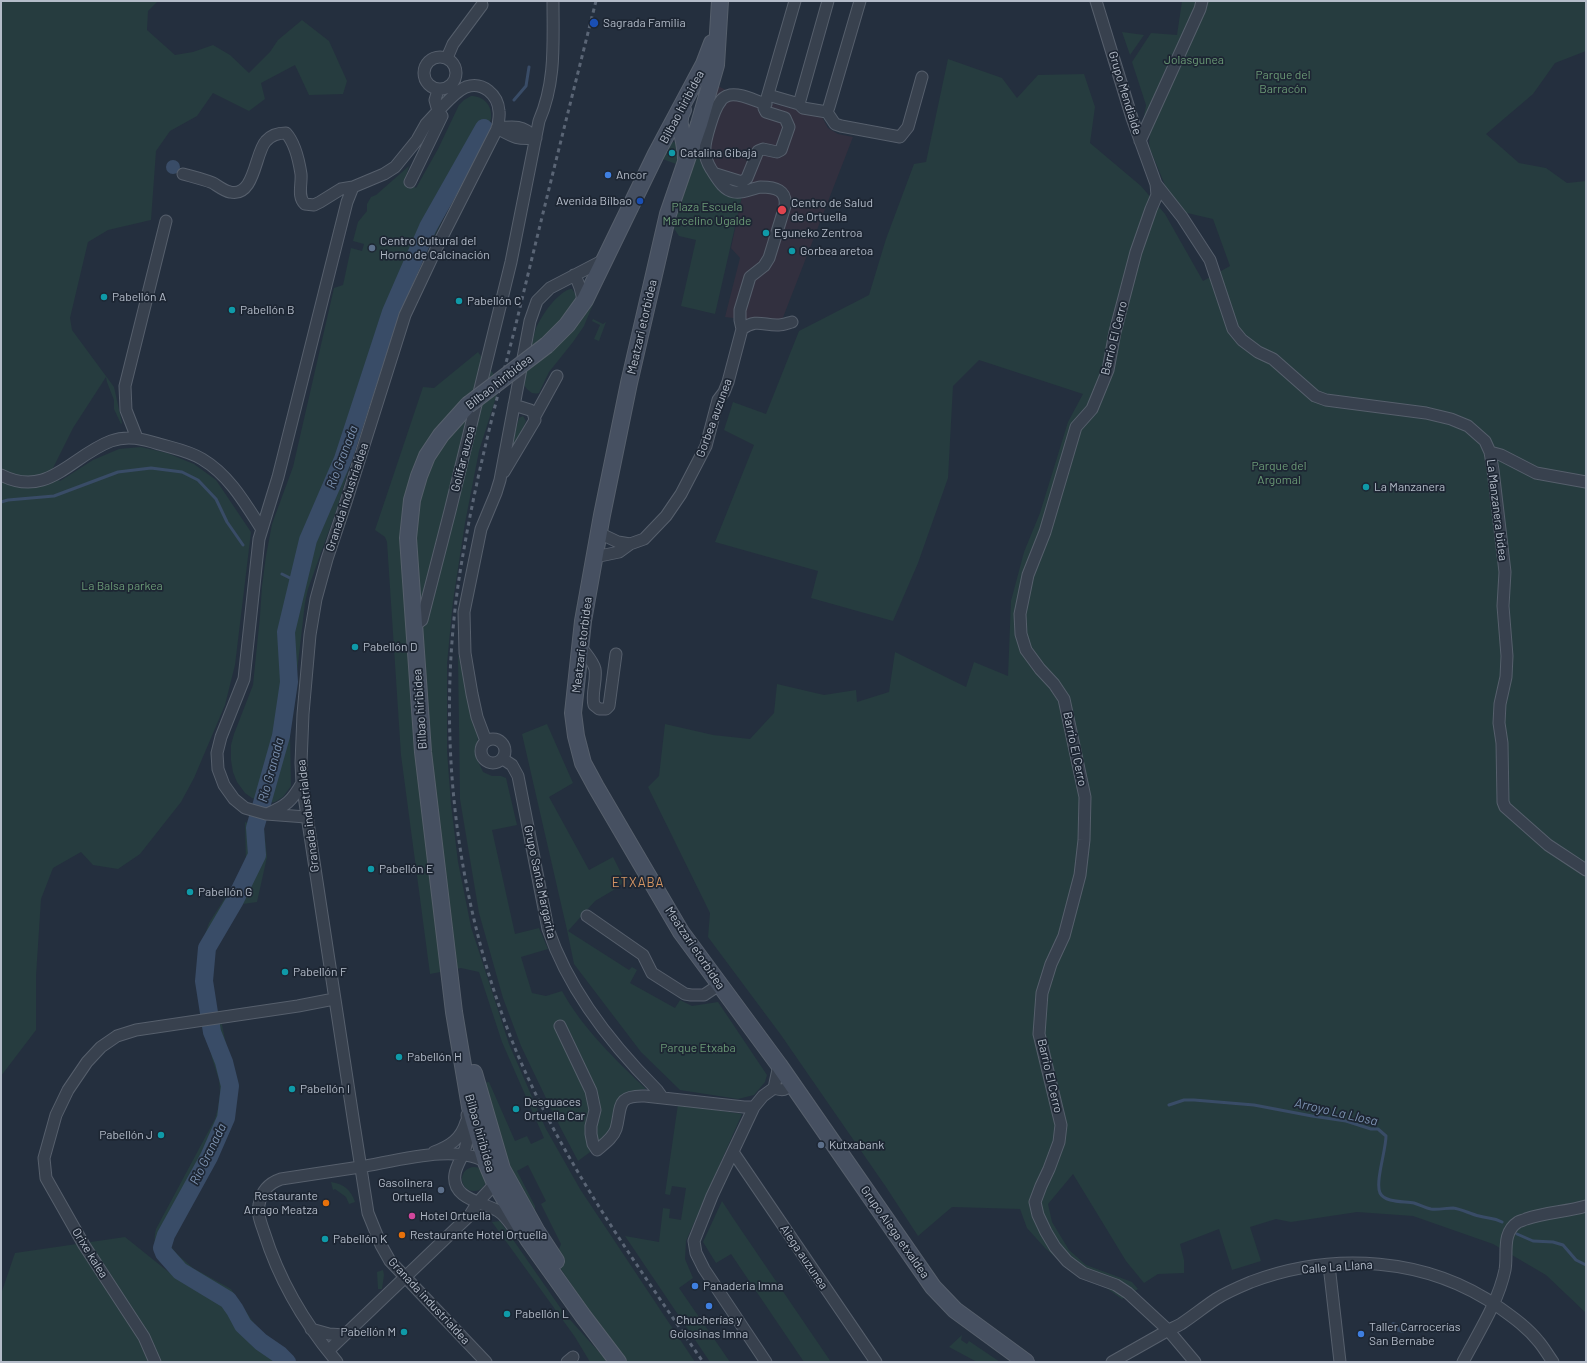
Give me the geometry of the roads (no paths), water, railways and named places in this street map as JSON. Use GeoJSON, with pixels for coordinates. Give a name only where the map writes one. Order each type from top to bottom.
{"type":"FeatureCollection","features":[{"type":"Feature","properties":{"kind":"street","name":"Golifar auzoa"},"geometry":{"type":"LineString","coordinates":[[415,625],[422,620],[446,527],[511,262],[539,121],[551,82],[554,56],[553,1]]}},
{"type":"Feature","properties":{"kind":"street"},"geometry":{"type":"LineString","coordinates":[[718,27],[720,1]]}},
{"type":"Feature","properties":{"kind":"street"},"geometry":{"type":"LineString","coordinates":[[795,1],[767,99],[764,108],[766,112],[785,118],[788,127],[781,150],[776,152],[763,149],[758,151],[747,178],[742,182],[716,174],[708,164],[705,151],[705,125],[719,102],[724,98],[736,95],[767,99],[799,104],[803,108],[827,112],[835,124],[840,126],[900,136],[908,127],[922,77]]}},
{"type":"Feature","properties":{"kind":"street"},"geometry":{"type":"LineString","coordinates":[[799,104],[828,1]]}},
{"type":"Feature","properties":{"kind":"street"},"geometry":{"type":"LineString","coordinates":[[827,112],[860,1]]}},
{"type":"Feature","properties":{"kind":"street","name":"Grupo Mendialde"},"geometry":{"type":"LineString","coordinates":[[1096,1],[1140,141],[1156,184]]}},
{"type":"Feature","properties":{"kind":"street"},"geometry":{"type":"LineString","coordinates":[[1140,141],[1197,16],[1202,1]]}},
{"type":"Feature","properties":{"kind":"street"},"geometry":{"type":"LineString","coordinates":[[447,58],[453,44],[482,2]]}},
{"type":"Feature","properties":{"kind":"street","name":"Bilbao hiribidea"},"geometry":{"type":"LineString","coordinates":[[618,1362],[528,1239],[491,1171],[470,1107],[454,1012],[423,752],[408,538],[412,500],[419,476],[427,456],[441,435],[468,405],[547,346],[567,325],[583,303],[638,189],[701,79],[704,64],[718,27]]}},
{"type":"Feature","properties":{"kind":"street","name":"Meatzari etorbidea"},"geometry":{"type":"LineString","coordinates":[[718,27],[716,65],[705,125],[686,160],[668,214],[629,383],[583,621],[573,712],[576,736],[583,763],[681,932],[719,985],[781,1081]]}},
{"type":"Feature","properties":{"kind":"street"},"geometry":{"type":"LineString","coordinates":[[442,56],[447,58],[456,68],[456,77],[451,86],[446,89],[438,90],[430,86],[425,80],[425,67],[432,58],[442,56]]}},
{"type":"Feature","properties":{"kind":"street"},"geometry":{"type":"LineString","coordinates":[[183,174],[200,178],[230,192],[239,191],[244,188],[250,180],[265,142],[274,134],[286,133],[290,137],[295,150],[301,175],[301,198],[305,204],[314,205],[341,189],[353,187],[384,174],[395,167],[418,140],[426,124],[452,97],[466,87],[478,85],[487,89],[494,96],[498,106]]}},
{"type":"Feature","properties":{"kind":"street"},"geometry":{"type":"LineString","coordinates":[[410,182],[442,116],[438,112],[435,100],[438,90]]}},
{"type":"Feature","properties":{"kind":"street","name":"Golifar auzoa"},"geometry":{"type":"LineString","coordinates":[[498,106],[518,132],[529,150],[530,171]]}},
{"type":"Feature","properties":{"kind":"street","name":"Granada industrialdea"},"geometry":{"type":"LineString","coordinates":[[486,1362],[390,1261],[373,1226],[366,1202],[360,1167],[306,817],[301,763],[303,714],[310,635],[316,599],[327,559],[405,315],[492,140],[497,128],[498,106]]}},
{"type":"Feature","properties":{"kind":"street"},"geometry":{"type":"LineString","coordinates":[[677,120],[692,126],[705,125]]}},
{"type":"Feature","properties":{"kind":"street"},"geometry":{"type":"LineString","coordinates":[[677,120],[684,143],[686,160]]}},
{"type":"Feature","properties":{"kind":"street"},"geometry":{"type":"LineString","coordinates":[[492,140],[518,132],[539,121]]}},
{"type":"Feature","properties":{"kind":"street"},"geometry":{"type":"LineString","coordinates":[[497,128],[518,132],[536,138]]}},
{"type":"Feature","properties":{"kind":"street"},"geometry":{"type":"LineString","coordinates":[[666,138],[678,138],[684,143]]}},
{"type":"Feature","properties":{"kind":"street","name":"Gorbea auzunea"},"geometry":{"type":"LineString","coordinates":[[595,557],[619,552],[630,544],[644,538],[666,516],[681,494],[706,446],[718,400],[724,392],[728,382],[742,329],[740,310],[750,277],[764,266],[769,258],[785,206],[786,199],[784,194],[770,188],[760,187],[743,192],[733,192],[723,187],[716,174]]}},
{"type":"Feature","properties":{"kind":"street","name":"La Manzanera bidea"},"geometry":{"type":"LineString","coordinates":[[1156,184],[1182,217],[1210,260],[1233,329],[1242,340],[1258,352],[1273,359],[1315,396],[1326,400],[1426,413],[1451,419],[1468,426],[1486,441],[1490,452],[1496,489],[1505,572],[1503,606],[1507,656],[1506,677],[1500,704],[1499,722],[1502,743],[1503,802],[1505,807],[1548,845],[1586,870]]}},
{"type":"Feature","properties":{"kind":"street","name":"Barrio El Cerro"},"geometry":{"type":"LineString","coordinates":[[1156,184],[1157,195],[1136,252],[1115,332],[1108,370],[1092,409],[1076,427],[1044,532],[1028,575],[1020,614],[1021,634],[1026,650],[1040,669],[1054,684],[1064,699],[1085,797],[1084,840],[1080,875],[1064,936],[1051,964],[1042,998],[1039,1034],[1061,1125],[1056,1149],[1035,1202],[1038,1216],[1054,1247],[1067,1261],[1083,1273],[1116,1285],[1128,1293],[1168,1330],[1195,1362]]}},
{"type":"Feature","properties":{"kind":"street"},"geometry":{"type":"LineString","coordinates":[[306,817],[266,814],[245,808],[234,799],[224,785],[218,769],[217,754],[228,717],[244,679],[261,528],[278,478],[353,187]]}},
{"type":"Feature","properties":{"kind":"street"},"geometry":{"type":"LineString","coordinates":[[137,438],[126,410],[125,386],[166,221]]}},
{"type":"Feature","properties":{"kind":"street"},"geometry":{"type":"LineString","coordinates":[[486,741],[477,717],[465,653],[464,612],[482,528],[500,480],[530,321],[537,301],[550,288],[600,262],[606,257]]}},
{"type":"Feature","properties":{"kind":"street"},"geometry":{"type":"LineString","coordinates":[[574,275],[579,282],[583,303]]}},
{"type":"Feature","properties":{"kind":"street"},"geometry":{"type":"LineString","coordinates":[[742,329],[749,324],[767,323],[778,325],[792,322]]}},
{"type":"Feature","properties":{"kind":"street"},"geometry":{"type":"LineString","coordinates":[[500,480],[535,420],[535,416],[557,376]]}},
{"type":"Feature","properties":{"kind":"street"},"geometry":{"type":"LineString","coordinates":[[514,405],[530,410],[535,416]]}},
{"type":"Feature","properties":{"kind":"street"},"geometry":{"type":"LineString","coordinates":[[1,475],[7,478],[28,482],[45,480],[54,476],[91,451],[112,441],[126,438],[137,438],[182,450],[202,459],[231,483],[261,528]]}},
{"type":"Feature","properties":{"kind":"street"},"geometry":{"type":"LineString","coordinates":[[1490,452],[1501,455],[1536,473],[1586,482]]}},
{"type":"Feature","properties":{"kind":"street"},"geometry":{"type":"LineString","coordinates":[[599,533],[618,542],[630,544]]}},
{"type":"Feature","properties":{"kind":"street"},"geometry":{"type":"LineString","coordinates":[[581,647],[594,665],[593,700],[594,706],[599,709],[606,709],[609,706],[616,654]]}},
{"type":"Feature","properties":{"kind":"street"},"geometry":{"type":"LineString","coordinates":[[494,739],[501,742],[504,744],[506,752],[503,759],[494,764],[486,762],[481,756],[481,747],[486,741],[494,739]]}},
{"type":"Feature","properties":{"kind":"street","name":"Grupo Santa Margarita"},"geometry":{"type":"LineString","coordinates":[[503,759],[512,765],[518,776],[548,929],[554,946],[584,1001],[599,1024],[662,1097]]}},
{"type":"Feature","properties":{"kind":"street"},"geometry":{"type":"LineString","coordinates":[[266,814],[284,806],[294,797],[302,783]]}},
{"type":"Feature","properties":{"kind":"street","name":"Bilbao hiribidea"},"geometry":{"type":"LineString","coordinates":[[437,868],[476,1081],[502,1169],[537,1232],[623,1362]]}},
{"type":"Feature","properties":{"kind":"street"},"geometry":{"type":"LineString","coordinates":[[587,916],[643,955],[652,973],[685,994],[699,996],[704,995],[719,985]]}},
{"type":"Feature","properties":{"kind":"street","name":"Orixe kalea"},"geometry":{"type":"LineString","coordinates":[[155,1362],[144,1337],[84,1245],[46,1178],[44,1158],[48,1140],[56,1115],[68,1090],[101,1047],[117,1036],[132,1031],[199,1022],[334,999]]}},
{"type":"Feature","properties":{"kind":"street"},"geometry":{"type":"LineString","coordinates":[[454,1012],[451,1031],[467,1117],[468,1138],[463,1155],[456,1169],[454,1176],[455,1183],[458,1190],[463,1195],[500,1212],[506,1218],[571,1307],[583,1316]]}},
{"type":"Feature","properties":{"kind":"street"},"geometry":{"type":"LineString","coordinates":[[560,1026],[592,1096],[595,1110],[591,1126],[591,1134],[593,1144],[597,1150],[608,1141],[616,1130],[618,1112],[621,1104],[625,1100],[638,1096],[662,1097],[754,1107]]}},
{"type":"Feature","properties":{"kind":"street"},"geometry":{"type":"LineString","coordinates":[[328,1352],[467,1218],[478,1202],[493,1186],[491,1171],[494,1163],[474,1094],[476,1081]]}},
{"type":"Feature","properties":{"kind":"street"},"geometry":{"type":"LineString","coordinates":[[766,1362],[704,1268],[694,1248],[694,1241],[712,1196],[754,1107],[781,1081]]}},
{"type":"Feature","properties":{"kind":"street","name":"Grupo Aiega etxaldea"},"geometry":{"type":"LineString","coordinates":[[781,1081],[801,1097],[933,1287],[955,1310],[1025,1361]]}},
{"type":"Feature","properties":{"kind":"street"},"geometry":{"type":"LineString","coordinates":[[426,1155],[446,1147],[459,1137],[463,1132],[467,1117]]}},
{"type":"Feature","properties":{"kind":"street","name":"Aiega auzunea"},"geometry":{"type":"LineString","coordinates":[[733,1152],[876,1362]]}},
{"type":"Feature","properties":{"kind":"street"},"geometry":{"type":"LineString","coordinates":[[337,1362],[311,1329],[284,1283],[274,1261],[258,1214],[258,1206],[263,1194],[273,1181],[426,1155],[453,1154],[476,1156],[502,1180],[518,1211],[534,1236],[550,1252]]}},
{"type":"Feature","properties":{"kind":"street"},"geometry":{"type":"LineString","coordinates":[[1463,1362],[1494,1304],[1507,1261],[1506,1243],[1509,1232],[1518,1222],[1537,1215],[1572,1210],[1586,1206]]}},
{"type":"Feature","properties":{"kind":"street"},"geometry":{"type":"LineString","coordinates":[[467,1218],[486,1210],[500,1212]]}},
{"type":"Feature","properties":{"kind":"street","name":"Calle La Llana"},"geometry":{"type":"LineString","coordinates":[[1112,1362],[1168,1330],[1180,1325],[1215,1300],[1251,1282],[1283,1272],[1329,1265],[1359,1263],[1385,1264],[1417,1270],[1448,1279],[1470,1290],[1494,1304],[1525,1327],[1540,1343],[1553,1362]]}},
{"type":"Feature","properties":{"kind":"street"},"geometry":{"type":"LineString","coordinates":[[1329,1265],[1340,1362]]}},
{"type":"Feature","properties":{"kind":"street"},"geometry":{"type":"LineString","coordinates":[[311,1329],[329,1334],[345,1335]]}},
{"type":"Feature","properties":{"kind":"water"},"geometry":{"type":"Polygon","coordinates":[[[170,160],[176,160],[180,164],[180,170],[176,174],[170,174],[166,170],[166,164],[170,160]]]}},
{"type":"Feature","properties":{"kind":"water"},"geometry":{"type":"Polygon","coordinates":[[[1393,1322],[1405,1326],[1404,1333],[1390,1330],[1388,1325],[1393,1322]]]}},
{"type":"Feature","properties":{"kind":"waterway"},"geometry":{"type":"LineString","coordinates":[[514,100],[526,86],[529,67]]}},
{"type":"Feature","properties":{"kind":"waterway","name":"Río Granada"},"geometry":{"type":"LineString","coordinates":[[287,1362],[280,1355],[261,1342],[243,1325],[228,1300],[180,1271],[164,1253],[162,1248],[166,1235],[209,1157],[226,1118],[230,1086],[224,1062],[212,1032],[204,981],[207,948],[234,902],[257,855],[255,828],[281,736],[289,682],[286,632],[308,540],[343,459],[391,312],[428,227],[484,128]]}},
{"type":"Feature","properties":{"kind":"waterway"},"geometry":{"type":"LineString","coordinates":[[1,502],[54,496],[118,472],[151,468],[182,472],[198,480],[216,499],[227,522],[243,545]]}},
{"type":"Feature","properties":{"kind":"waterway"},"geometry":{"type":"LineString","coordinates":[[282,574],[298,582]]}},
{"type":"Feature","properties":{"kind":"waterway","name":"Arroyo La Llosa"},"geometry":{"type":"LineString","coordinates":[[1169,1105],[1184,1100],[1254,1105],[1346,1121],[1371,1129],[1378,1129],[1386,1136],[1379,1181],[1380,1193],[1383,1196],[1391,1200],[1414,1203],[1431,1209],[1453,1208],[1482,1217],[1496,1219],[1502,1222]]}},
{"type":"Feature","properties":{"kind":"waterway","name":"Arroyo La Llosa"},"geometry":{"type":"LineString","coordinates":[[1517,1234],[1533,1241],[1553,1242],[1563,1245],[1576,1260],[1586,1265]]}},
{"type":"Feature","properties":{"kind":"railway"},"geometry":{"type":"LineString","coordinates":[[596,1],[488,436],[464,549],[455,612],[450,676],[450,740],[454,805],[463,869],[477,932],[495,993],[517,1053],[556,1134],[602,1212],[703,1362]]}},
{"type":"Feature","properties":{"kind":"place","name":"Sagrada Familia"},"geometry":{"type":"Point","coordinates":[594,23]}},
{"type":"Feature","properties":{"kind":"place","name":"Catalina Gibaja"},"geometry":{"type":"Point","coordinates":[672,153]}},
{"type":"Feature","properties":{"kind":"place","name":"Ancor"},"geometry":{"type":"Point","coordinates":[608,175]}},
{"type":"Feature","properties":{"kind":"place","name":"Avenida Bilbao"},"geometry":{"type":"Point","coordinates":[640,201]}},
{"type":"Feature","properties":{"kind":"place","name":"Centro de Salud de Ortuella"},"geometry":{"type":"Point","coordinates":[782,210]}},
{"type":"Feature","properties":{"kind":"place","name":"Eguneko Zentroa"},"geometry":{"type":"Point","coordinates":[766,233]}},
{"type":"Feature","properties":{"kind":"place","name":"Centro Cultural del Horno de Calcinación"},"geometry":{"type":"Point","coordinates":[372,248]}},
{"type":"Feature","properties":{"kind":"place","name":"Gorbea aretoa"},"geometry":{"type":"Point","coordinates":[792,251]}},
{"type":"Feature","properties":{"kind":"place","name":"Pabellón A"},"geometry":{"type":"Point","coordinates":[104,297]}},
{"type":"Feature","properties":{"kind":"place","name":"Pabellón C"},"geometry":{"type":"Point","coordinates":[459,301]}},
{"type":"Feature","properties":{"kind":"place","name":"Pabellón B"},"geometry":{"type":"Point","coordinates":[232,310]}},
{"type":"Feature","properties":{"kind":"place","name":"La Manzanera"},"geometry":{"type":"Point","coordinates":[1366,487]}},
{"type":"Feature","properties":{"kind":"place","name":"Pabellón D"},"geometry":{"type":"Point","coordinates":[355,647]}},
{"type":"Feature","properties":{"kind":"place","name":"Pabellón E"},"geometry":{"type":"Point","coordinates":[371,869]}},
{"type":"Feature","properties":{"kind":"place","name":"Pabellón G"},"geometry":{"type":"Point","coordinates":[190,892]}},
{"type":"Feature","properties":{"kind":"place","name":"Pabellón F"},"geometry":{"type":"Point","coordinates":[285,972]}},
{"type":"Feature","properties":{"kind":"place","name":"Pabellón H"},"geometry":{"type":"Point","coordinates":[399,1057]}},
{"type":"Feature","properties":{"kind":"place","name":"Pabellón I"},"geometry":{"type":"Point","coordinates":[292,1089]}},
{"type":"Feature","properties":{"kind":"place","name":"Desguaces Ortuella Car"},"geometry":{"type":"Point","coordinates":[516,1109]}},
{"type":"Feature","properties":{"kind":"place","name":"Pabellón J"},"geometry":{"type":"Point","coordinates":[161,1135]}},
{"type":"Feature","properties":{"kind":"place","name":"Kutxabank"},"geometry":{"type":"Point","coordinates":[821,1145]}},
{"type":"Feature","properties":{"kind":"place","name":"Gasolinera Ortuella"},"geometry":{"type":"Point","coordinates":[441,1190]}},
{"type":"Feature","properties":{"kind":"place","name":"Restaurante Arrago Meatza"},"geometry":{"type":"Point","coordinates":[326,1203]}},
{"type":"Feature","properties":{"kind":"place","name":"Hotel Ortuella"},"geometry":{"type":"Point","coordinates":[412,1216]}},
{"type":"Feature","properties":{"kind":"place","name":"Restaurante Hotel Ortuella"},"geometry":{"type":"Point","coordinates":[402,1235]}},
{"type":"Feature","properties":{"kind":"place","name":"Pabellón K"},"geometry":{"type":"Point","coordinates":[325,1239]}},
{"type":"Feature","properties":{"kind":"place","name":"Panaderia Imna"},"geometry":{"type":"Point","coordinates":[695,1286]}},
{"type":"Feature","properties":{"kind":"place","name":"Chucherías y Golosinas Imna"},"geometry":{"type":"Point","coordinates":[709,1306]}},
{"type":"Feature","properties":{"kind":"place","name":"Pabellón L"},"geometry":{"type":"Point","coordinates":[507,1314]}},
{"type":"Feature","properties":{"kind":"place","name":"Pabellón M"},"geometry":{"type":"Point","coordinates":[404,1332]}},
{"type":"Feature","properties":{"kind":"place","name":"Taller Carrocerías San Bernabe"},"geometry":{"type":"Point","coordinates":[1361,1334]}},
{"type":"Feature","properties":{"kind":"district","name":"ETXABA"},"geometry":{"type":"Point","coordinates":[638,883]}},
{"type":"Feature","properties":{"kind":"park label","name":"Jolasgunea"},"geometry":{"type":"Point","coordinates":[1194,60]}},
{"type":"Feature","properties":{"kind":"park label","name":"Parque del Barracón"},"geometry":{"type":"Point","coordinates":[1283,82]}},
{"type":"Feature","properties":{"kind":"park label","name":"Plaza Escuela Marcelino Ugalde"},"geometry":{"type":"Point","coordinates":[707,214]}},
{"type":"Feature","properties":{"kind":"park label","name":"Parque del Argomal"},"geometry":{"type":"Point","coordinates":[1279,473]}},
{"type":"Feature","properties":{"kind":"park label","name":"La Balsa parkea"},"geometry":{"type":"Point","coordinates":[122,586]}},
{"type":"Feature","properties":{"kind":"park label","name":"Parque Etxaba"},"geometry":{"type":"Point","coordinates":[698,1048]}}]}
